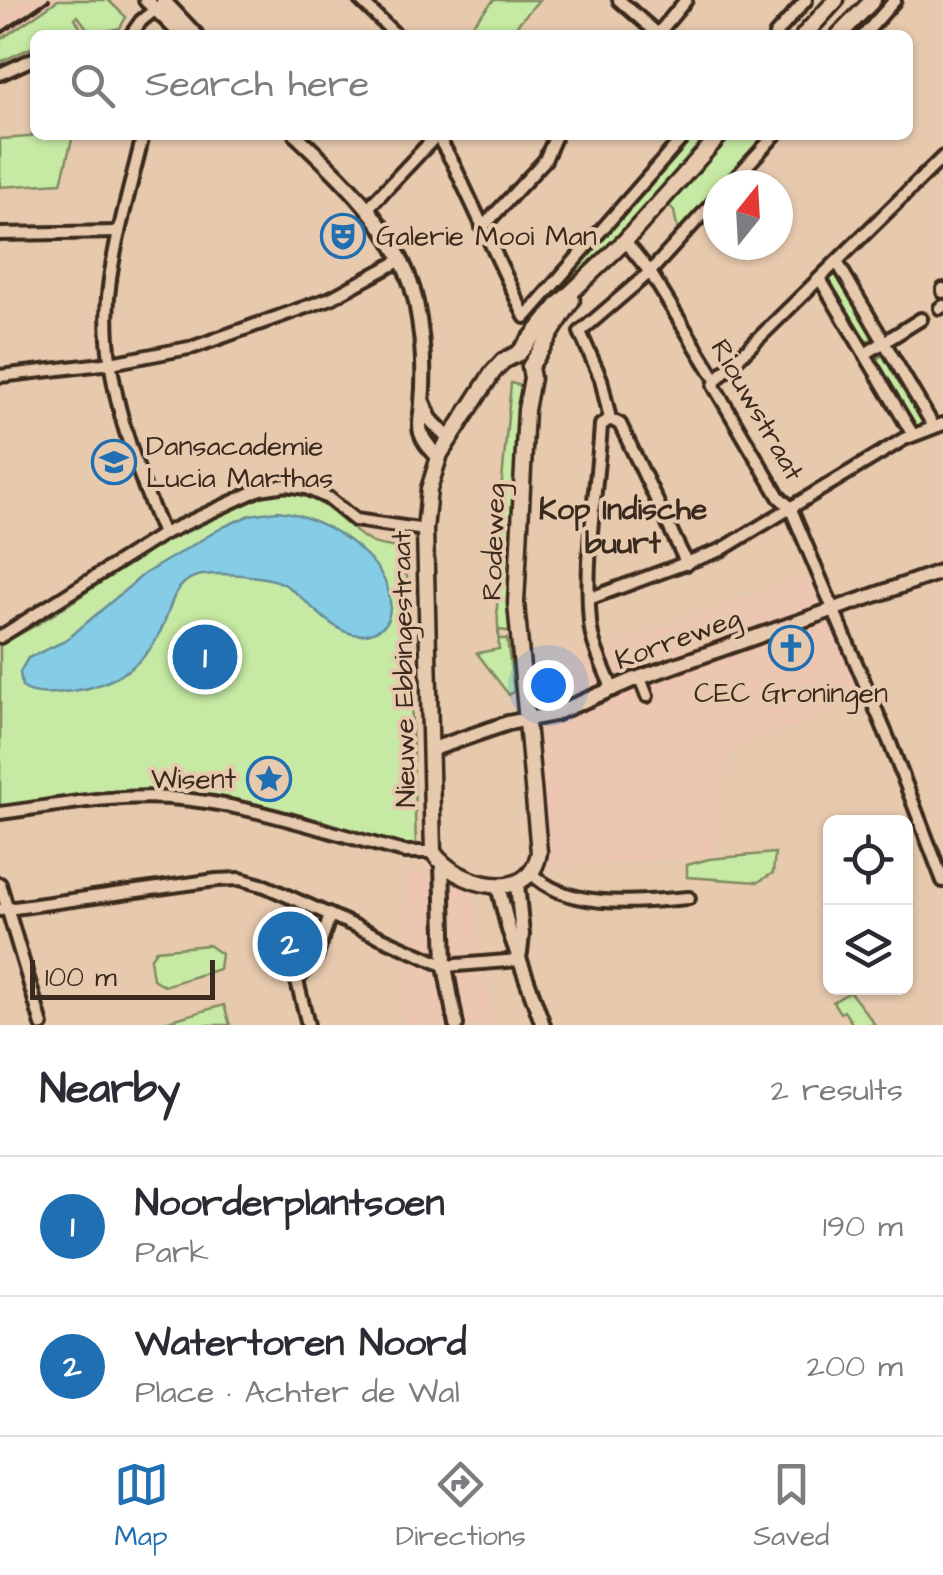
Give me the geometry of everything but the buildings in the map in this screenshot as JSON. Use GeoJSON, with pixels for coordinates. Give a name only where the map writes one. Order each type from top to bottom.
{"type":"FeatureCollection","features":[{"type":"Feature","properties":{"kind":"main road"},"geometry":{"type":"LineString","coordinates":[[809,30],[836,0]]}},
{"type":"Feature","properties":{"kind":"main road"},"geometry":{"type":"LineString","coordinates":[[844,30],[873,0]]}},
{"type":"Feature","properties":{"kind":"main road"},"geometry":{"type":"LineString","coordinates":[[513,358],[530,366],[580,288],[716,140]]}},
{"type":"Feature","properties":{"kind":"main road","name":"Nieuwe Ebbingestraat"},"geometry":{"type":"LineString","coordinates":[[438,858],[430,750],[425,530],[429,489],[448,438],[493,372],[513,358],[560,304],[580,288]]}},
{"type":"Feature","properties":{"kind":"main road","name":"Rodeweg"},"geometry":{"type":"LineString","coordinates":[[530,366],[516,569],[539,852],[531,873]]}},
{"type":"Feature","properties":{"kind":"main road"},"geometry":{"type":"LineString","coordinates":[[438,858],[452,872],[498,886],[517,884],[531,873]]}},
{"type":"Feature","properties":{"kind":"street"},"geometry":{"type":"LineString","coordinates":[[360,0],[391,30]]}},
{"type":"Feature","properties":{"kind":"street"},"geometry":{"type":"LineString","coordinates":[[619,0],[652,30]]}},
{"type":"Feature","properties":{"kind":"street"},"geometry":{"type":"LineString","coordinates":[[662,30],[686,0]]}},
{"type":"Feature","properties":{"kind":"street"},"geometry":{"type":"LineString","coordinates":[[779,30],[806,0]]}},
{"type":"Feature","properties":{"kind":"street"},"geometry":{"type":"LineString","coordinates":[[868,30],[895,0]]}},
{"type":"Feature","properties":{"kind":"street"},"geometry":{"type":"LineString","coordinates":[[135,30],[159,2]]}},
{"type":"Feature","properties":{"kind":"street"},"geometry":{"type":"LineString","coordinates":[[159,2],[179,30]]}},
{"type":"Feature","properties":{"kind":"street"},"geometry":{"type":"LineString","coordinates":[[159,2],[190,30]]}},
{"type":"Feature","properties":{"kind":"street"},"geometry":{"type":"LineString","coordinates":[[0,74],[30,60]]}},
{"type":"Feature","properties":{"kind":"street"},"geometry":{"type":"LineString","coordinates":[[143,140],[109,281],[111,363],[143,485],[164,534]]}},
{"type":"Feature","properties":{"kind":"street"},"geometry":{"type":"LineString","coordinates":[[301,140],[368,209],[402,260],[416,302],[422,402],[419,422],[438,458]]}},
{"type":"Feature","properties":{"kind":"street"},"geometry":{"type":"LineString","coordinates":[[368,209],[432,140]]}},
{"type":"Feature","properties":{"kind":"street"},"geometry":{"type":"LineString","coordinates":[[440,140],[524,317],[682,140]]}},
{"type":"Feature","properties":{"kind":"street"},"geometry":{"type":"LineString","coordinates":[[482,228],[545,160],[554,140]]}},
{"type":"Feature","properties":{"kind":"street"},"geometry":{"type":"LineString","coordinates":[[743,170],[770,140]]}},
{"type":"Feature","properties":{"kind":"street"},"geometry":{"type":"LineString","coordinates":[[716,380],[943,157]]}},
{"type":"Feature","properties":{"kind":"street"},"geometry":{"type":"LineString","coordinates":[[610,419],[602,379],[580,332],[650,272],[703,214]]}},
{"type":"Feature","properties":{"kind":"street"},"geometry":{"type":"LineString","coordinates":[[0,234],[119,232]]}},
{"type":"Feature","properties":{"kind":"street","name":"Riouwstraat"},"geometry":{"type":"LineString","coordinates":[[626,241],[650,272],[716,380],[714,386],[779,496],[790,508],[938,860],[943,881]]}},
{"type":"Feature","properties":{"kind":"street"},"geometry":{"type":"LineString","coordinates":[[0,376],[111,363],[194,347],[332,298],[402,260]]}},
{"type":"Feature","properties":{"kind":"street"},"geometry":{"type":"LineString","coordinates":[[591,598],[721,550],[913,435],[938,426],[837,262]]}},
{"type":"Feature","properties":{"kind":"street"},"geometry":{"type":"LineString","coordinates":[[820,279],[913,435]]}},
{"type":"Feature","properties":{"kind":"street"},"geometry":{"type":"LineString","coordinates":[[865,354],[921,319]]}},
{"type":"Feature","properties":{"kind":"street"},"geometry":{"type":"LineString","coordinates":[[422,402],[430,419],[448,438]]}},
{"type":"Feature","properties":{"kind":"street"},"geometry":{"type":"LineString","coordinates":[[610,419],[620,424],[687,564]]}},
{"type":"Feature","properties":{"kind":"street"},"geometry":{"type":"LineString","coordinates":[[610,419],[601,424],[588,574],[590,622],[613,690]]}},
{"type":"Feature","properties":{"kind":"street"},"geometry":{"type":"LineString","coordinates":[[0,638],[164,534],[260,489],[286,485],[317,493],[355,520],[425,530]]}},
{"type":"Feature","properties":{"kind":"street","name":"Korreweg"},"geometry":{"type":"LineString","coordinates":[[430,750],[526,719],[554,714],[613,690],[644,687],[834,610],[943,571]]}},
{"type":"Feature","properties":{"kind":"street"},"geometry":{"type":"LineString","coordinates":[[0,813],[113,798],[172,798],[234,808],[438,858]]}},
{"type":"Feature","properties":{"kind":"street","name":"Nieuwe Ebbingestraat"},"geometry":{"type":"LineString","coordinates":[[438,858],[446,966],[456,1025]]}},
{"type":"Feature","properties":{"kind":"street"},"geometry":{"type":"LineString","coordinates":[[531,873],[546,886],[598,901],[689,898]]}},
{"type":"Feature","properties":{"kind":"street"},"geometry":{"type":"LineString","coordinates":[[3,909],[183,883],[240,879],[266,886],[446,966],[519,960]]}},
{"type":"Feature","properties":{"kind":"street"},"geometry":{"type":"LineString","coordinates":[[0,884],[3,909],[42,1025]]}},
{"type":"Feature","properties":{"kind":"street"},"geometry":{"type":"LineString","coordinates":[[517,884],[522,934],[519,960]]}},
{"type":"Feature","properties":{"kind":"street"},"geometry":{"type":"LineString","coordinates":[[498,886],[543,1025]]}},
{"type":"Feature","properties":{"kind":"street"},"geometry":{"type":"LineString","coordinates":[[308,1025],[298,981],[317,955],[330,914]]}},
{"type":"Feature","properties":{"kind":"shaded area"},"geometry":{"type":"Polygon","coordinates":[[[22,0],[58,0],[0,40],[0,15],[22,0]]]}},
{"type":"Feature","properties":{"kind":"shaded area"},"geometry":{"type":"Polygon","coordinates":[[[808,575],[864,699],[728,750],[714,856],[541,867],[539,672],[808,575]]]}},
{"type":"Feature","properties":{"kind":"shaded area"},"geometry":{"type":"Polygon","coordinates":[[[407,869],[472,890],[481,967],[496,1025],[404,1025],[401,1012],[407,869]]]}},
{"type":"Feature","properties":{"kind":"green space"},"geometry":{"type":"Polygon","coordinates":[[[58,0],[108,0],[126,17],[120,28],[110,30],[88,30],[78,16],[75,18],[81,30],[30,30],[30,48],[0,62],[0,40],[58,0]]]}},
{"type":"Feature","properties":{"kind":"green space"},"geometry":{"type":"Polygon","coordinates":[[[494,0],[539,0],[512,30],[467,30],[494,0]]]}},
{"type":"Feature","properties":{"kind":"green space"},"geometry":{"type":"Polygon","coordinates":[[[0,139],[72,140],[61,183],[0,187],[0,139]]]}},
{"type":"Feature","properties":{"kind":"green space"},"geometry":{"type":"Polygon","coordinates":[[[691,140],[705,140],[583,273],[576,270],[691,140]]]}},
{"type":"Feature","properties":{"kind":"green space"},"geometry":{"type":"Polygon","coordinates":[[[725,140],[761,140],[734,170],[703,170],[703,204],[678,232],[674,211],[668,204],[725,140]]]}},
{"type":"Feature","properties":{"kind":"green space"},"geometry":{"type":"Polygon","coordinates":[[[840,275],[877,335],[863,344],[829,287],[828,281],[840,275]]]}},
{"type":"Feature","properties":{"kind":"green space"},"geometry":{"type":"Polygon","coordinates":[[[887,353],[925,422],[923,425],[912,426],[873,361],[887,353]]]}},
{"type":"Feature","properties":{"kind":"green space"},"geometry":{"type":"Polygon","coordinates":[[[511,383],[526,387],[514,632],[499,630],[499,639],[507,639],[514,691],[509,695],[477,653],[499,649],[495,558],[511,383]]]}},
{"type":"Feature","properties":{"kind":"green space"},"geometry":{"type":"Polygon","coordinates":[[[277,493],[318,502],[369,541],[407,553],[403,574],[407,575],[416,845],[392,844],[178,794],[95,794],[0,808],[0,644],[35,626],[202,518],[277,493]]]}},
{"type":"Feature","properties":{"kind":"green space"},"geometry":{"type":"Polygon","coordinates":[[[775,853],[773,873],[758,882],[687,877],[687,865],[709,859],[775,853]]]}},
{"type":"Feature","properties":{"kind":"green space"},"geometry":{"type":"Polygon","coordinates":[[[208,945],[221,954],[219,969],[164,986],[153,979],[150,959],[156,950],[208,945]]]}},
{"type":"Feature","properties":{"kind":"green space"},"geometry":{"type":"Polygon","coordinates":[[[852,995],[875,1025],[853,1025],[833,1002],[852,995]]]}},
{"type":"Feature","properties":{"kind":"green space"},"geometry":{"type":"Polygon","coordinates":[[[224,1005],[230,1025],[154,1025],[224,1005]]]}},
{"type":"Feature","properties":{"kind":"water"},"geometry":{"type":"Polygon","coordinates":[[[277,511],[296,514],[338,533],[374,564],[386,583],[390,603],[386,624],[358,635],[332,624],[284,584],[239,575],[202,575],[181,586],[155,641],[126,671],[101,684],[73,691],[40,693],[22,687],[20,672],[28,658],[65,641],[144,574],[223,527],[250,515],[277,511]]]}},
{"type":"Feature","properties":{"kind":"tunnel"},"geometry":{"type":"LineString","coordinates":[[921,319],[940,308]]}},
{"type":"Feature","properties":{"kind":"railway"},"geometry":{"type":"LineString","coordinates":[[0,34],[49,0]]}},
{"type":"Feature","properties":{"kind":"place","name":"Galerie Mooi Man"},"geometry":{"type":"Point","coordinates":[343,236]}},
{"type":"Feature","properties":{"kind":"place","name":"Dansacademie Lucia Marthas"},"geometry":{"type":"Point","coordinates":[114,462]}},
{"type":"Feature","properties":{"kind":"place","name":"CEC Groningen"},"geometry":{"type":"Point","coordinates":[791,648]}},
{"type":"Feature","properties":{"kind":"place","name":"Noorderplantsoen"},"geometry":{"type":"Point","coordinates":[205,657]}},
{"type":"Feature","properties":{"kind":"place","name":"Wisent"},"geometry":{"type":"Point","coordinates":[269,779]}},
{"type":"Feature","properties":{"kind":"place","name":"Watertoren Noord"},"geometry":{"type":"Point","coordinates":[290,944]}},
{"type":"Feature","properties":{"kind":"district","name":"Kop Indische buurt"},"geometry":{"type":"Point","coordinates":[623,527]}}]}
